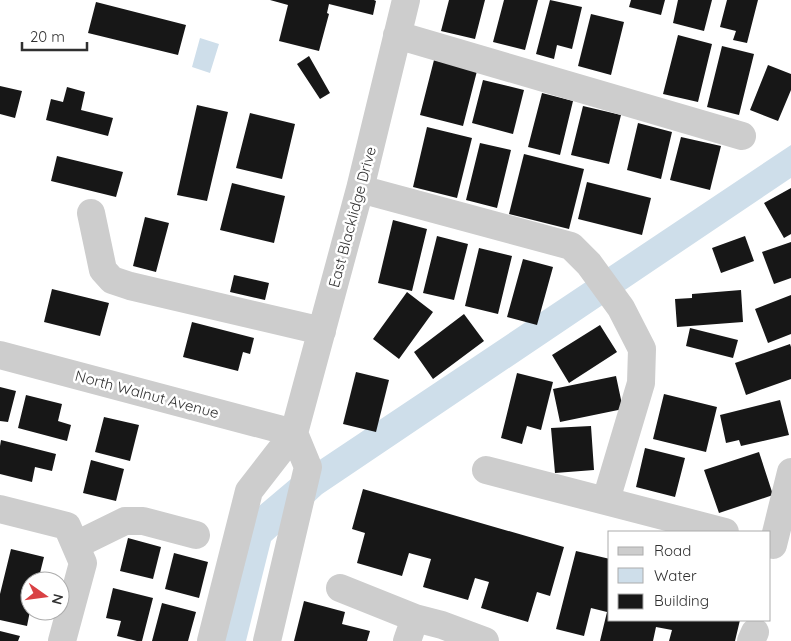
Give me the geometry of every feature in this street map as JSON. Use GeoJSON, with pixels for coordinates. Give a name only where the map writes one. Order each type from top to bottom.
{"type":"FeatureCollection","features":[{"type":"Feature","properties":{"kind":"street","name":"East Blacklidge Drive"},"geometry":{"type":"LineString","coordinates":[[212,641],[249,491],[294,433],[360,189],[406,0]]}},
{"type":"Feature","properties":{"kind":"street"},"geometry":{"type":"LineString","coordinates":[[397,35],[742,136]]}},
{"type":"Feature","properties":{"kind":"street"},"geometry":{"type":"LineString","coordinates":[[360,189],[571,246],[589,264],[621,308],[642,349],[641,383],[606,500]]}},
{"type":"Feature","properties":{"kind":"street"},"geometry":{"type":"LineString","coordinates":[[91,213],[103,270],[112,280],[130,286],[322,330]]}},
{"type":"Feature","properties":{"kind":"street","name":"North Walnut Avenue"},"geometry":{"type":"LineString","coordinates":[[0,355],[294,433]]}},
{"type":"Feature","properties":{"kind":"street"},"geometry":{"type":"LineString","coordinates":[[267,641],[308,467],[294,433]]}},
{"type":"Feature","properties":{"kind":"street"},"geometry":{"type":"LineString","coordinates":[[486,470],[721,531]]}},
{"type":"Feature","properties":{"kind":"street"},"geometry":{"type":"LineString","coordinates":[[778,546],[791,472]]}},
{"type":"Feature","properties":{"kind":"street"},"geometry":{"type":"LineString","coordinates":[[0,509],[68,526],[83,563],[68,640]]}},
{"type":"Feature","properties":{"kind":"street"},"geometry":{"type":"LineString","coordinates":[[76,545],[124,521],[143,521],[196,535]]}},
{"type":"Feature","properties":{"kind":"street"},"geometry":{"type":"LineString","coordinates":[[340,588],[411,629],[442,625],[485,641]]}},
{"type":"Feature","properties":{"kind":"water"},"geometry":{"type":"Polygon","coordinates":[[[200,38],[219,44],[210,73],[192,67],[200,38]]]}},
{"type":"Feature","properties":{"kind":"water"},"geometry":{"type":"Polygon","coordinates":[[[791,145],[791,178],[322,494],[271,541],[246,641],[224,641],[259,506],[291,479],[791,145]]]}},
{"type":"Feature","properties":{"kind":"building"},"geometry":{"type":"Polygon","coordinates":[[[270,0],[376,1],[373,15],[329,4],[327,13],[329,14],[319,51],[279,41],[288,5],[270,0]]]}},
{"type":"Feature","properties":{"kind":"building"},"geometry":{"type":"Polygon","coordinates":[[[449,0],[485,0],[475,39],[441,31],[449,0]]]}},
{"type":"Feature","properties":{"kind":"building"},"geometry":{"type":"Polygon","coordinates":[[[504,0],[538,0],[525,50],[493,42],[504,0]]]}},
{"type":"Feature","properties":{"kind":"building"},"geometry":{"type":"Polygon","coordinates":[[[550,0],[582,7],[572,49],[557,45],[554,59],[536,54],[550,0]]]}},
{"type":"Feature","properties":{"kind":"building"},"geometry":{"type":"Polygon","coordinates":[[[631,0],[665,0],[661,15],[629,7],[631,0]]]}},
{"type":"Feature","properties":{"kind":"building"},"geometry":{"type":"Polygon","coordinates":[[[678,0],[712,0],[704,31],[673,23],[678,0]]]}},
{"type":"Feature","properties":{"kind":"building"},"geometry":{"type":"Polygon","coordinates":[[[727,0],[758,0],[747,43],[733,40],[736,31],[720,27],[727,0]]]}},
{"type":"Feature","properties":{"kind":"building"},"geometry":{"type":"Polygon","coordinates":[[[96,2],[186,25],[178,55],[88,33],[96,2]]]}},
{"type":"Feature","properties":{"kind":"building"},"geometry":{"type":"Polygon","coordinates":[[[591,14],[624,22],[611,75],[578,66],[591,14]]]}},
{"type":"Feature","properties":{"kind":"building"},"geometry":{"type":"Polygon","coordinates":[[[678,35],[712,44],[698,102],[663,94],[678,35]]]}},
{"type":"Feature","properties":{"kind":"building"},"geometry":{"type":"Polygon","coordinates":[[[722,46],[754,54],[739,115],[707,107],[722,46]]]}},
{"type":"Feature","properties":{"kind":"building"},"geometry":{"type":"Polygon","coordinates":[[[309,56],[330,93],[320,99],[297,64],[309,56]]]}},
{"type":"Feature","properties":{"kind":"building"},"geometry":{"type":"Polygon","coordinates":[[[434,60],[477,71],[463,126],[420,115],[434,60]]]}},
{"type":"Feature","properties":{"kind":"building"},"geometry":{"type":"Polygon","coordinates":[[[768,65],[791,74],[791,90],[778,121],[750,110],[768,65]]]}},
{"type":"Feature","properties":{"kind":"building"},"geometry":{"type":"Polygon","coordinates":[[[483,80],[524,90],[513,134],[472,123],[483,80]]]}},
{"type":"Feature","properties":{"kind":"building"},"geometry":{"type":"Polygon","coordinates":[[[0,86],[22,91],[15,118],[0,114],[0,86]]]}},
{"type":"Feature","properties":{"kind":"building"},"geometry":{"type":"Polygon","coordinates":[[[67,87],[85,92],[81,110],[113,118],[108,136],[46,120],[51,99],[63,102],[67,87]]]}},
{"type":"Feature","properties":{"kind":"building"},"geometry":{"type":"Polygon","coordinates":[[[542,93],[573,101],[560,155],[528,147],[542,93]]]}},
{"type":"Feature","properties":{"kind":"building"},"geometry":{"type":"Polygon","coordinates":[[[197,105],[228,112],[207,201],[177,195],[197,105]]]}},
{"type":"Feature","properties":{"kind":"building"},"geometry":{"type":"Polygon","coordinates":[[[583,106],[621,115],[609,164],[571,155],[583,106]]]}},
{"type":"Feature","properties":{"kind":"building"},"geometry":{"type":"Polygon","coordinates":[[[250,113],[295,124],[282,179],[236,168],[250,113]]]}},
{"type":"Feature","properties":{"kind":"building"},"geometry":{"type":"Polygon","coordinates":[[[638,123],[672,132],[661,179],[627,170],[638,123]]]}},
{"type":"Feature","properties":{"kind":"building"},"geometry":{"type":"Polygon","coordinates":[[[427,127],[472,138],[457,198],[413,187],[427,127]]]}},
{"type":"Feature","properties":{"kind":"building"},"geometry":{"type":"Polygon","coordinates":[[[681,137],[721,146],[710,190],[670,180],[681,137]]]}},
{"type":"Feature","properties":{"kind":"building"},"geometry":{"type":"Polygon","coordinates":[[[480,143],[511,150],[497,208],[466,200],[480,143]]]}},
{"type":"Feature","properties":{"kind":"building"},"geometry":{"type":"Polygon","coordinates":[[[524,154],[584,169],[569,229],[509,214],[524,154]]]}},
{"type":"Feature","properties":{"kind":"building"},"geometry":{"type":"Polygon","coordinates":[[[57,156],[123,172],[116,197],[51,181],[57,156]]]}},
{"type":"Feature","properties":{"kind":"building"},"geometry":{"type":"Polygon","coordinates":[[[587,182],[651,198],[642,235],[578,219],[587,182]]]}},
{"type":"Feature","properties":{"kind":"building"},"geometry":{"type":"Polygon","coordinates":[[[232,183],[285,196],[274,243],[220,230],[232,183]]]}},
{"type":"Feature","properties":{"kind":"building"},"geometry":{"type":"Polygon","coordinates":[[[791,188],[791,234],[784,238],[764,203],[791,188]]]}},
{"type":"Feature","properties":{"kind":"building"},"geometry":{"type":"Polygon","coordinates":[[[145,217],[169,223],[156,272],[133,266],[145,217]]]}},
{"type":"Feature","properties":{"kind":"building"},"geometry":{"type":"Polygon","coordinates":[[[393,220],[427,229],[412,291],[378,283],[393,220]]]}},
{"type":"Feature","properties":{"kind":"building"},"geometry":{"type":"Polygon","coordinates":[[[437,236],[468,244],[454,300],[423,293],[437,236]]]}},
{"type":"Feature","properties":{"kind":"building"},"geometry":{"type":"Polygon","coordinates":[[[745,236],[754,261],[721,273],[712,248],[745,236]]]}},
{"type":"Feature","properties":{"kind":"building"},"geometry":{"type":"Polygon","coordinates":[[[791,242],[791,278],[774,284],[762,252],[791,242]]]}},
{"type":"Feature","properties":{"kind":"building"},"geometry":{"type":"Polygon","coordinates":[[[479,248],[512,256],[498,314],[465,306],[479,248]]]}},
{"type":"Feature","properties":{"kind":"building"},"geometry":{"type":"Polygon","coordinates":[[[523,259],[553,267],[537,325],[507,317],[523,259]]]}},
{"type":"Feature","properties":{"kind":"building"},"geometry":{"type":"Polygon","coordinates":[[[234,275],[269,283],[265,300],[230,292],[234,275]]]}},
{"type":"Feature","properties":{"kind":"building"},"geometry":{"type":"Polygon","coordinates":[[[52,289],[109,303],[100,336],[44,322],[52,289]]]}},
{"type":"Feature","properties":{"kind":"building"},"geometry":{"type":"Polygon","coordinates":[[[741,290],[743,322],[677,327],[675,299],[692,298],[692,294],[741,290]]]}},
{"type":"Feature","properties":{"kind":"building"},"geometry":{"type":"Polygon","coordinates":[[[407,292],[433,312],[399,359],[373,339],[407,292]]]}},
{"type":"Feature","properties":{"kind":"building"},"geometry":{"type":"Polygon","coordinates":[[[791,295],[791,334],[768,343],[755,309],[791,295]]]}},
{"type":"Feature","properties":{"kind":"building"},"geometry":{"type":"Polygon","coordinates":[[[464,314],[484,341],[433,379],[414,352],[464,314]]]}},
{"type":"Feature","properties":{"kind":"building"},"geometry":{"type":"Polygon","coordinates":[[[192,322],[254,338],[250,354],[243,352],[238,371],[183,357],[192,322]]]}},
{"type":"Feature","properties":{"kind":"building"},"geometry":{"type":"Polygon","coordinates":[[[600,325],[617,352],[569,383],[552,355],[600,325]]]}},
{"type":"Feature","properties":{"kind":"building"},"geometry":{"type":"Polygon","coordinates":[[[690,328],[738,340],[733,358],[686,346],[690,328]]]}},
{"type":"Feature","properties":{"kind":"building"},"geometry":{"type":"Polygon","coordinates":[[[790,344],[791,379],[746,395],[735,363],[790,344]]]}},
{"type":"Feature","properties":{"kind":"building"},"geometry":{"type":"Polygon","coordinates":[[[356,372],[389,380],[376,432],[343,424],[356,372]]]}},
{"type":"Feature","properties":{"kind":"building"},"geometry":{"type":"Polygon","coordinates":[[[517,373],[553,382],[541,430],[527,426],[522,444],[501,438],[517,373]]]}},
{"type":"Feature","properties":{"kind":"building"},"geometry":{"type":"Polygon","coordinates":[[[616,376],[623,409],[560,422],[553,389],[616,376]]]}},
{"type":"Feature","properties":{"kind":"building"},"geometry":{"type":"Polygon","coordinates":[[[0,387],[16,391],[8,422],[0,421],[0,387]]]}},
{"type":"Feature","properties":{"kind":"building"},"geometry":{"type":"Polygon","coordinates":[[[664,394],[717,407],[706,452],[653,439],[664,394]]]}},
{"type":"Feature","properties":{"kind":"building"},"geometry":{"type":"Polygon","coordinates":[[[26,395],[62,404],[58,421],[71,425],[67,441],[18,428],[26,395]]]}},
{"type":"Feature","properties":{"kind":"building"},"geometry":{"type":"Polygon","coordinates":[[[780,400],[789,435],[741,446],[739,440],[726,443],[720,415],[780,400]]]}},
{"type":"Feature","properties":{"kind":"building"},"geometry":{"type":"Polygon","coordinates":[[[104,417],[139,425],[130,461],[95,452],[104,417]]]}},
{"type":"Feature","properties":{"kind":"building"},"geometry":{"type":"Polygon","coordinates":[[[591,426],[594,470],[555,473],[551,428],[591,426]]]}},
{"type":"Feature","properties":{"kind":"building"},"geometry":{"type":"Polygon","coordinates":[[[1,440],[56,454],[52,471],[35,467],[32,482],[0,474],[1,440]]]}},
{"type":"Feature","properties":{"kind":"building"},"geometry":{"type":"Polygon","coordinates":[[[645,448],[685,458],[675,497],[636,487],[645,448]]]}},
{"type":"Feature","properties":{"kind":"building"},"geometry":{"type":"Polygon","coordinates":[[[759,452],[773,495],[719,513],[704,470],[759,452]]]}},
{"type":"Feature","properties":{"kind":"building"},"geometry":{"type":"Polygon","coordinates":[[[91,460],[124,469],[116,501],[83,493],[91,460]]]}},
{"type":"Feature","properties":{"kind":"building"},"geometry":{"type":"Polygon","coordinates":[[[363,489],[564,547],[550,596],[537,592],[528,622],[481,608],[489,582],[475,578],[468,600],[423,587],[431,559],[409,553],[402,576],[357,563],[365,533],[352,529],[363,489]]]}},
{"type":"Feature","properties":{"kind":"building"},"geometry":{"type":"Polygon","coordinates":[[[128,538],[161,547],[153,579],[120,571],[128,538]]]}},
{"type":"Feature","properties":{"kind":"building"},"geometry":{"type":"Polygon","coordinates":[[[11,549],[44,557],[40,571],[20,571],[20,621],[28,621],[27,626],[0,620],[0,594],[11,549]]]}},
{"type":"Feature","properties":{"kind":"building"},"geometry":{"type":"Polygon","coordinates":[[[576,551],[608,559],[608,621],[740,621],[735,641],[669,641],[672,630],[656,627],[653,641],[600,641],[607,612],[591,608],[584,636],[556,629],[576,551]]]}},
{"type":"Feature","properties":{"kind":"building"},"geometry":{"type":"Polygon","coordinates":[[[174,553],[208,562],[199,598],[165,589],[174,553]]]}},
{"type":"Feature","properties":{"kind":"building"},"geometry":{"type":"Polygon","coordinates":[[[113,588],[153,598],[142,641],[117,636],[121,621],[106,618],[113,588]]]}},
{"type":"Feature","properties":{"kind":"building"},"geometry":{"type":"Polygon","coordinates":[[[304,601],[345,612],[342,624],[370,631],[367,641],[294,641],[304,601]]]}},
{"type":"Feature","properties":{"kind":"building"},"geometry":{"type":"Polygon","coordinates":[[[162,603],[196,612],[188,641],[152,641],[162,603]]]}},
{"type":"Feature","properties":{"kind":"building"},"geometry":{"type":"Polygon","coordinates":[[[0,631],[20,636],[18,641],[0,641],[0,631]]]}}]}
